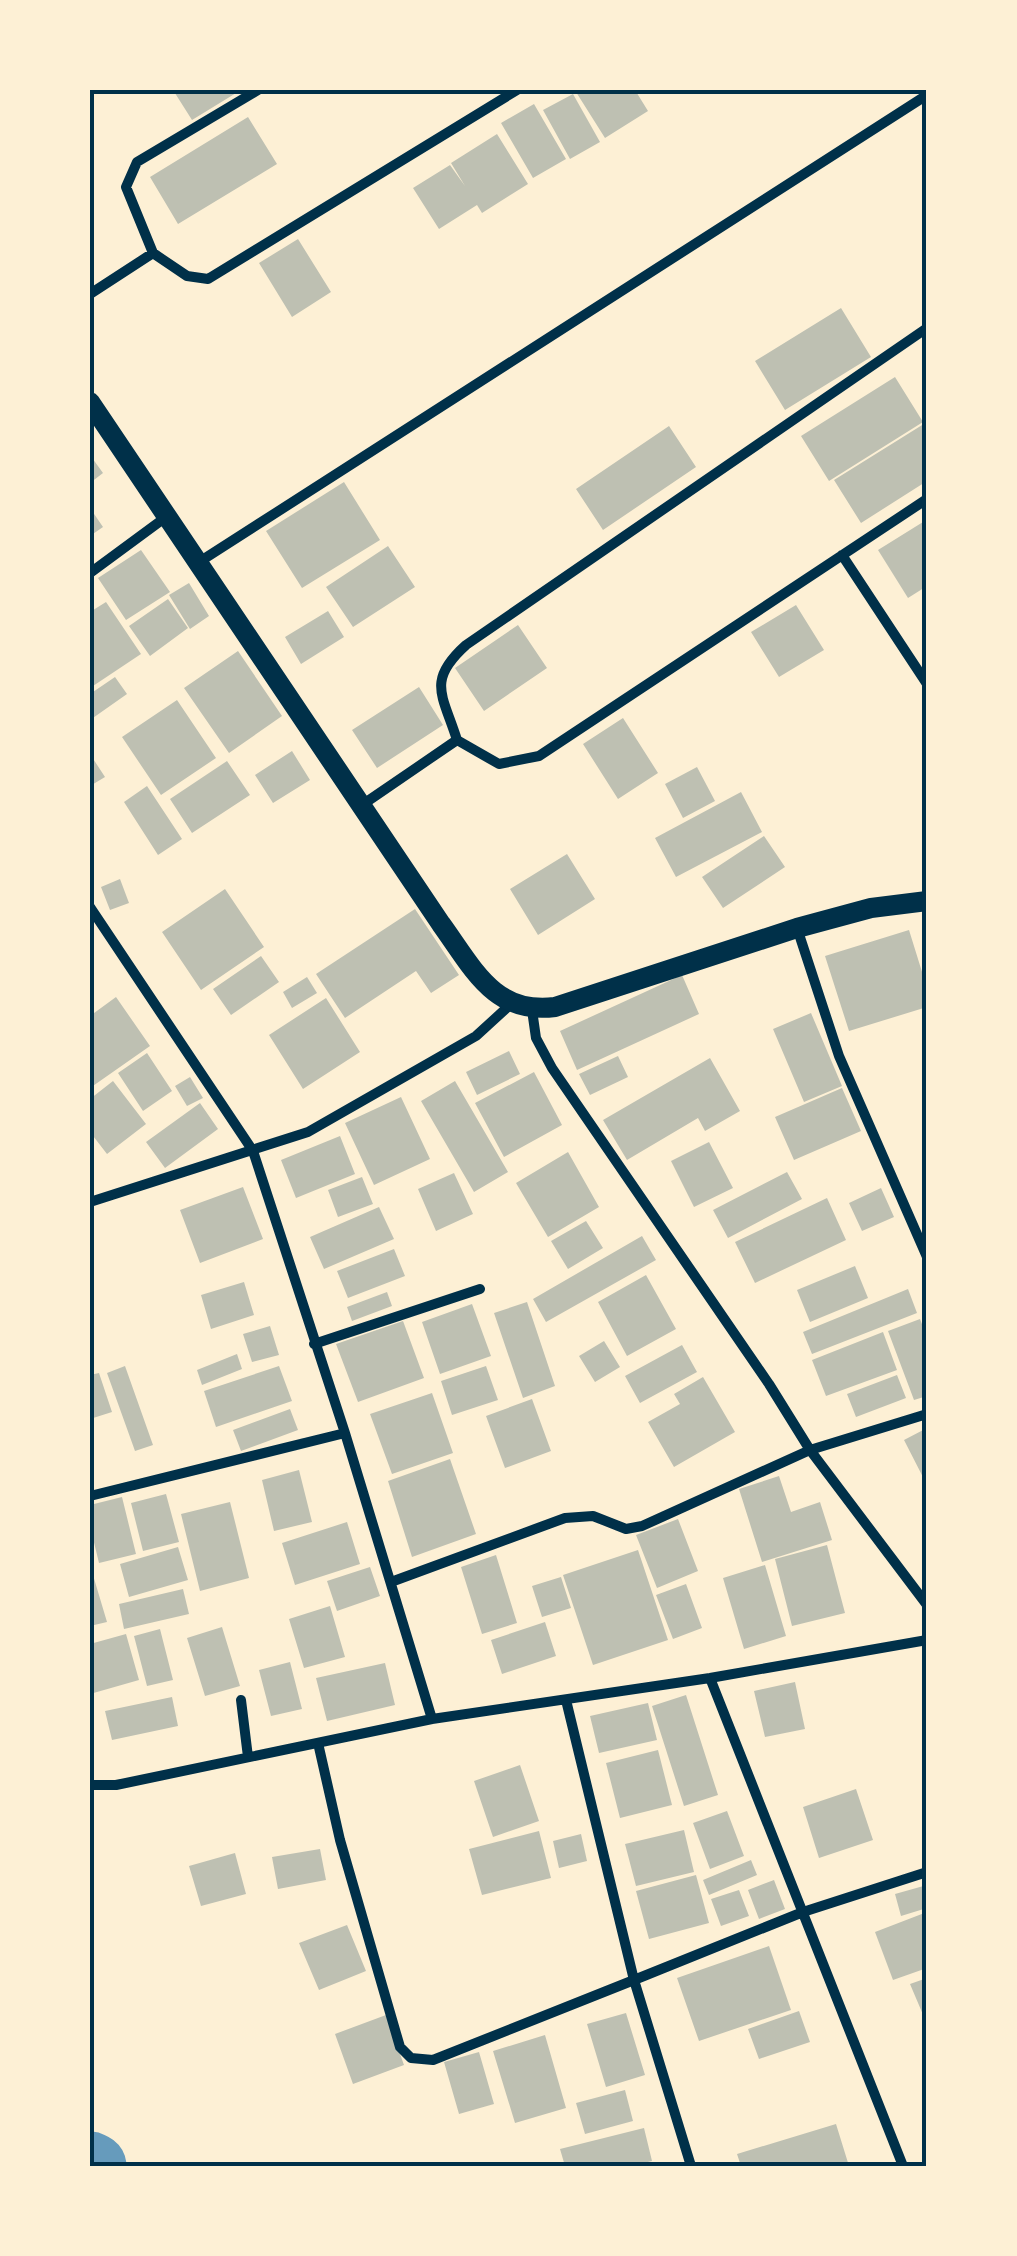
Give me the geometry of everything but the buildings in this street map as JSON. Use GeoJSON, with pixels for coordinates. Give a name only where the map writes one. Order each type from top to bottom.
{"type":"FeatureCollection","features":[{"type":"Feature","properties":{"kind":"main road"},"geometry":{"type":"LineString","coordinates":[[90,402],[196,564],[479,976],[511,1004],[532,1010],[554,1007],[797,928],[871,908],[927,901]]}},
{"type":"Feature","properties":{"kind":"street"},"geometry":{"type":"LineString","coordinates":[[258,90],[137,162],[126,187],[153,253],[187,276],[208,279],[517,90]]}},
{"type":"Feature","properties":{"kind":"street"},"geometry":{"type":"LineString","coordinates":[[196,564],[927,95]]}},
{"type":"Feature","properties":{"kind":"street"},"geometry":{"type":"LineString","coordinates":[[90,294],[153,253]]}},
{"type":"Feature","properties":{"kind":"street"},"geometry":{"type":"LineString","coordinates":[[927,328],[444,665],[440,686],[456,740],[499,764],[538,756],[927,499]]}},
{"type":"Feature","properties":{"kind":"street"},"geometry":{"type":"LineString","coordinates":[[90,573],[166,517]]}},
{"type":"Feature","properties":{"kind":"street"},"geometry":{"type":"LineString","coordinates":[[842,555],[925,677]]}},
{"type":"Feature","properties":{"kind":"street"},"geometry":{"type":"LineString","coordinates":[[362,805],[456,740]]}},
{"type":"Feature","properties":{"kind":"street"},"geometry":{"type":"LineString","coordinates":[[90,907],[254,1151],[432,1719]]}},
{"type":"Feature","properties":{"kind":"street"},"geometry":{"type":"LineString","coordinates":[[797,928],[839,1056],[927,1257]]}},
{"type":"Feature","properties":{"kind":"street"},"geometry":{"type":"LineString","coordinates":[[90,1202],[308,1132],[476,1036],[511,1004]]}},
{"type":"Feature","properties":{"kind":"street"},"geometry":{"type":"LineString","coordinates":[[532,1010],[536,1038],[552,1068],[810,1450],[927,1604]]}},
{"type":"Feature","properties":{"kind":"street"},"geometry":{"type":"LineString","coordinates":[[314,1344],[480,1288]]}},
{"type":"Feature","properties":{"kind":"street"},"geometry":{"type":"LineString","coordinates":[[391,1582],[565,1518],[593,1516],[626,1529],[642,1526],[810,1450],[927,1414]]}},
{"type":"Feature","properties":{"kind":"street"},"geometry":{"type":"LineString","coordinates":[[90,1496],[344,1432]]}},
{"type":"Feature","properties":{"kind":"street"},"geometry":{"type":"LineString","coordinates":[[90,1785],[116,1784],[432,1719],[710,1678],[927,1640]]}},
{"type":"Feature","properties":{"kind":"street"},"geometry":{"type":"LineString","coordinates":[[710,1678],[904,2166]]}},
{"type":"Feature","properties":{"kind":"street"},"geometry":{"type":"LineString","coordinates":[[242,1700],[248,1757]]}},
{"type":"Feature","properties":{"kind":"street"},"geometry":{"type":"LineString","coordinates":[[566,1700],[634,1980],[691,2166]]}},
{"type":"Feature","properties":{"kind":"street"},"geometry":{"type":"LineString","coordinates":[[318,1743],[340,1840],[400,2048],[411,2058],[433,2060],[804,1912],[927,1872]]}},
{"type":"Feature","properties":{"kind":"waterway"},"geometry":{"type":"LineString","coordinates":[[90,2164],[94,2166]]}}]}
